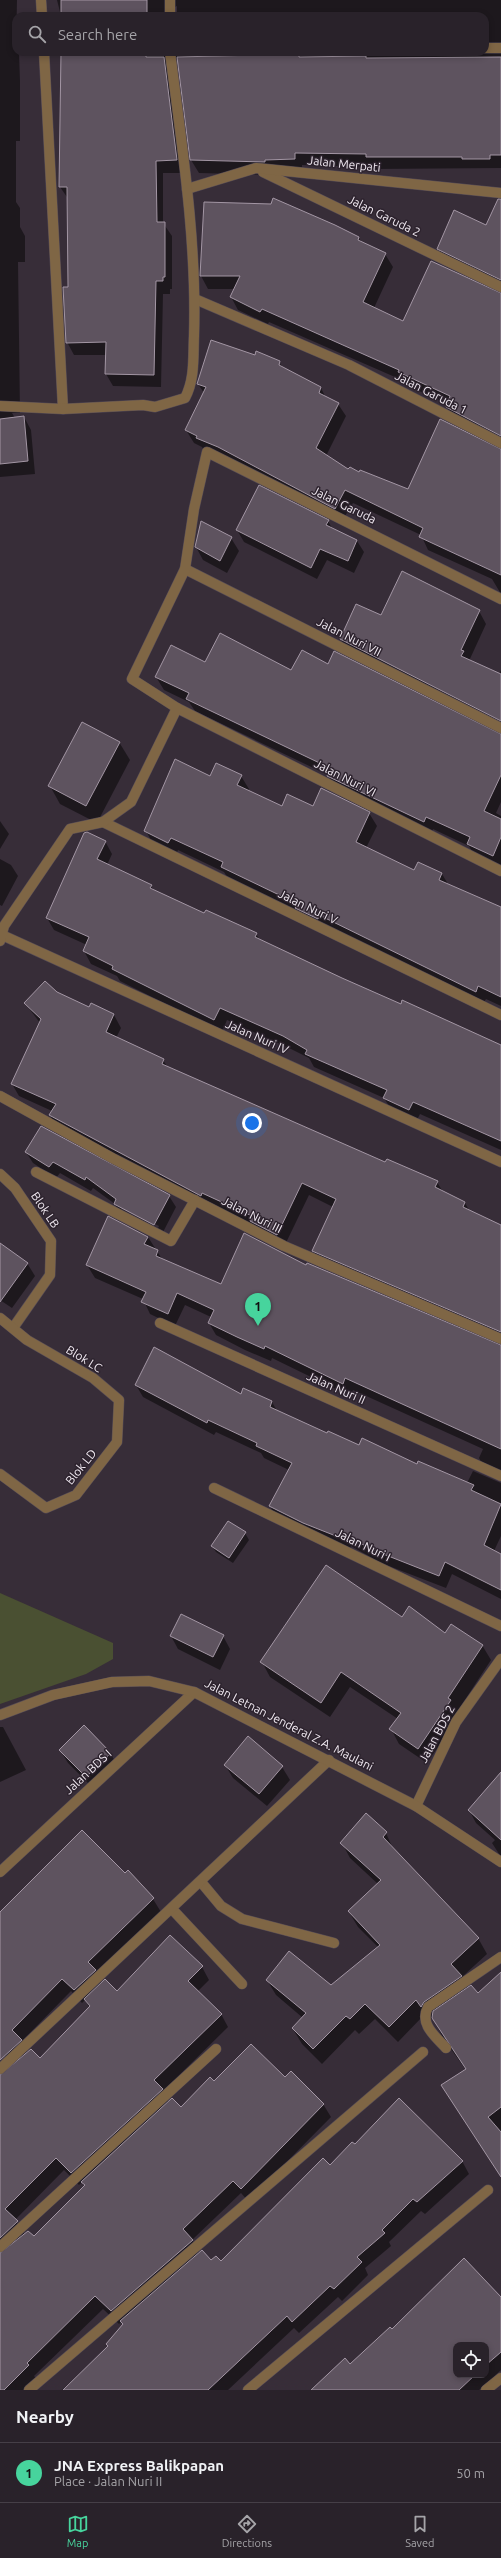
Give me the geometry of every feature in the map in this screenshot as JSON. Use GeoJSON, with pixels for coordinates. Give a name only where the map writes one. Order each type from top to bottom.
{"type":"FeatureCollection","features":[{"type":"Feature","properties":{"kind":"street"},"geometry":{"type":"LineString","coordinates":[[41,0],[42,12]]}},
{"type":"Feature","properties":{"kind":"street"},"geometry":{"type":"LineString","coordinates":[[170,0],[170,12]]}},
{"type":"Feature","properties":{"kind":"street"},"geometry":{"type":"LineString","coordinates":[[489,48],[501,48]]}},
{"type":"Feature","properties":{"kind":"street"},"geometry":{"type":"LineString","coordinates":[[44,56],[62,409]]}},
{"type":"Feature","properties":{"kind":"street"},"geometry":{"type":"LineString","coordinates":[[0,406],[62,409],[142,405],[154,408],[185,398],[192,384],[195,299],[187,189],[170,56]]}},
{"type":"Feature","properties":{"kind":"street","name":"Jalan Merpati"},"geometry":{"type":"LineString","coordinates":[[187,189],[256,168],[501,193]]}},
{"type":"Feature","properties":{"kind":"street","name":"Jalan Garuda 2"},"geometry":{"type":"LineString","coordinates":[[256,168],[501,287]]}},
{"type":"Feature","properties":{"kind":"street","name":"Jalan Garuda 1"},"geometry":{"type":"LineString","coordinates":[[195,299],[349,365],[501,443]]}},
{"type":"Feature","properties":{"kind":"street","name":"Jalan Garuda"},"geometry":{"type":"LineString","coordinates":[[185,569],[189,535],[207,452],[501,599]]}},
{"type":"Feature","properties":{"kind":"street","name":"Jalan Nuri VI"},"geometry":{"type":"LineString","coordinates":[[185,569],[132,679],[177,708],[501,871]]}},
{"type":"Feature","properties":{"kind":"street","name":"Jalan Nuri VII"},"geometry":{"type":"LineString","coordinates":[[185,569],[501,728]]}},
{"type":"Feature","properties":{"kind":"street"},"geometry":{"type":"LineString","coordinates":[[2,931],[70,829],[103,822],[131,802],[177,708]]}},
{"type":"Feature","properties":{"kind":"street","name":"Jalan Nuri V"},"geometry":{"type":"LineString","coordinates":[[103,822],[501,1015]]}},
{"type":"Feature","properties":{"kind":"street","name":"Jalan Nuri IV"},"geometry":{"type":"LineString","coordinates":[[2,931],[501,1162]]}},
{"type":"Feature","properties":{"kind":"street","name":"Jalan Nuri III"},"geometry":{"type":"LineString","coordinates":[[0,1096],[284,1246],[501,1339]]}},
{"type":"Feature","properties":{"kind":"street"},"geometry":{"type":"LineString","coordinates":[[36,1172],[171,1240],[195,1200]]}},
{"type":"Feature","properties":{"kind":"street","name":"Blok LB"},"geometry":{"type":"LineString","coordinates":[[0,1174],[15,1188],[51,1241],[50,1275],[13,1328]]}},
{"type":"Feature","properties":{"kind":"street","name":"Blok LC"},"geometry":{"type":"LineString","coordinates":[[0,1318],[26,1340],[93,1378],[119,1400],[117,1442]]}},
{"type":"Feature","properties":{"kind":"street","name":"Jalan Nuri II"},"geometry":{"type":"LineString","coordinates":[[160,1323],[501,1476]]}},
{"type":"Feature","properties":{"kind":"street","name":"Blok LD"},"geometry":{"type":"LineString","coordinates":[[0,1474],[46,1508],[76,1495],[117,1442]]}},
{"type":"Feature","properties":{"kind":"street","name":"Jalan Nuri I"},"geometry":{"type":"LineString","coordinates":[[214,1488],[501,1626]]}},
{"type":"Feature","properties":{"kind":"street","name":"Jalan BDS 2"},"geometry":{"type":"LineString","coordinates":[[416,1806],[456,1722],[501,1659]]}},
{"type":"Feature","properties":{"kind":"street","name":"Jalan Letnan Jenderal Z.A. Maulani"},"geometry":{"type":"LineString","coordinates":[[0,1715],[54,1695],[112,1682],[149,1681],[194,1692],[416,1806],[501,1862]]}},
{"type":"Feature","properties":{"kind":"street","name":"Jalan BDS I"},"geometry":{"type":"LineString","coordinates":[[0,1872],[194,1692]]}},
{"type":"Feature","properties":{"kind":"street"},"geometry":{"type":"LineString","coordinates":[[0,2070],[329,1760]]}},
{"type":"Feature","properties":{"kind":"street"},"geometry":{"type":"LineString","coordinates":[[201,1882],[221,1906],[242,1919],[334,1943]]}},
{"type":"Feature","properties":{"kind":"street"},"geometry":{"type":"LineString","coordinates":[[172,1909],[242,1984]]}},
{"type":"Feature","properties":{"kind":"street"},"geometry":{"type":"LineString","coordinates":[[446,2048],[426,2024],[424,2015],[428,2007],[501,1957]]}},
{"type":"Feature","properties":{"kind":"street"},"geometry":{"type":"LineString","coordinates":[[0,2247],[216,2049]]}},
{"type":"Feature","properties":{"kind":"street"},"geometry":{"type":"LineString","coordinates":[[29,2390],[423,2052]]}},
{"type":"Feature","properties":{"kind":"street"},"geometry":{"type":"LineString","coordinates":[[248,2390],[488,2190]]}},
{"type":"Feature","properties":{"kind":"street"},"geometry":{"type":"LineString","coordinates":[[486,2390],[501,2378]]}},
{"type":"Feature","properties":{"kind":"green space"},"geometry":{"type":"Polygon","coordinates":[[[0,1593],[113,1643],[113,1659],[86,1674],[0,1704],[0,1593]]]}},
{"type":"Feature","properties":{"kind":"building"},"geometry":{"type":"Polygon","coordinates":[[[61,0],[147,0],[147,12],[61,12],[61,0]]]}},
{"type":"Feature","properties":{"kind":"building"},"geometry":{"type":"Polygon","coordinates":[[[61,56],[164,57],[177,160],[156,161],[157,222],[165,222],[165,277],[163,277],[163,281],[156,281],[154,375],[105,374],[106,342],[66,343],[63,287],[68,287],[67,187],[59,187],[61,56]]]}},
{"type":"Feature","properties":{"kind":"building"},"geometry":{"type":"Polygon","coordinates":[[[177,57],[501,57],[501,155],[490,155],[490,159],[462,159],[462,157],[366,157],[366,154],[295,153],[295,159],[265,160],[265,162],[190,160],[177,57]]]}},
{"type":"Feature","properties":{"kind":"building"},"geometry":{"type":"Polygon","coordinates":[[[273,198],[335,225],[359,237],[358,240],[386,253],[363,302],[403,321],[431,261],[501,293],[501,436],[446,407],[450,396],[398,372],[399,370],[262,309],[260,312],[230,297],[240,276],[200,276],[204,202],[271,204],[273,198]]]}},
{"type":"Feature","properties":{"kind":"building"},"geometry":{"type":"Polygon","coordinates":[[[498,199],[501,199],[501,280],[437,249],[454,210],[486,225],[498,199]]]}},
{"type":"Feature","properties":{"kind":"building"},"geometry":{"type":"Polygon","coordinates":[[[211,340],[255,355],[256,351],[280,361],[279,365],[321,387],[319,393],[339,403],[316,448],[348,469],[350,467],[359,472],[360,470],[408,489],[440,419],[501,449],[501,575],[419,537],[423,528],[345,490],[335,509],[218,447],[196,438],[197,436],[185,430],[206,387],[197,384],[211,340]]]}},
{"type":"Feature","properties":{"kind":"building"},"geometry":{"type":"Polygon","coordinates":[[[24,416],[28,461],[0,464],[0,419],[24,416]]]}},
{"type":"Feature","properties":{"kind":"building"},"geometry":{"type":"Polygon","coordinates":[[[259,485],[329,520],[326,525],[357,540],[348,561],[320,549],[311,568],[236,530],[259,485]]]}},
{"type":"Feature","properties":{"kind":"building"},"geometry":{"type":"Polygon","coordinates":[[[201,521],[232,537],[220,561],[195,547],[201,521]]]}},
{"type":"Feature","properties":{"kind":"building"},"geometry":{"type":"Polygon","coordinates":[[[402,571],[480,610],[461,650],[464,651],[461,656],[501,674],[501,721],[340,639],[356,604],[381,615],[402,571]]]}},
{"type":"Feature","properties":{"kind":"building"},"geometry":{"type":"Polygon","coordinates":[[[220,633],[291,670],[302,650],[328,664],[334,651],[501,734],[501,775],[484,811],[501,819],[501,837],[493,856],[467,844],[470,837],[426,817],[424,822],[327,776],[330,768],[186,699],[189,693],[155,677],[171,645],[205,662],[220,633]]]}},
{"type":"Feature","properties":{"kind":"building"},"geometry":{"type":"Polygon","coordinates":[[[82,722],[120,742],[86,806],[48,786],[82,722]]]}},
{"type":"Feature","properties":{"kind":"building"},"geometry":{"type":"Polygon","coordinates":[[[175,759],[210,776],[216,763],[242,775],[237,785],[282,806],[287,794],[313,806],[321,788],[370,812],[356,842],[414,870],[418,862],[442,873],[439,880],[501,907],[501,997],[478,986],[476,992],[319,915],[318,919],[295,908],[298,904],[221,867],[223,862],[171,838],[168,843],[144,831],[175,759]]]}},
{"type":"Feature","properties":{"kind":"building"},"geometry":{"type":"Polygon","coordinates":[[[87,832],[106,841],[97,859],[152,885],[150,888],[204,913],[206,910],[257,933],[255,937],[342,978],[401,1004],[402,1000],[501,1045],[501,1141],[413,1102],[409,1110],[383,1098],[387,1090],[305,1054],[307,1050],[283,1036],[220,1008],[214,1020],[112,969],[113,966],[83,951],[89,937],[46,918],[84,833],[87,832]]]}},
{"type":"Feature","properties":{"kind":"building"},"geometry":{"type":"Polygon","coordinates":[[[45,981],[57,992],[89,1007],[91,1003],[114,1014],[106,1032],[164,1059],[162,1064],[385,1162],[387,1159],[438,1181],[435,1187],[465,1202],[463,1207],[501,1225],[501,1332],[312,1251],[336,1199],[302,1183],[277,1235],[250,1221],[252,1216],[202,1193],[201,1196],[49,1115],[56,1104],[11,1084],[41,1019],[24,1003],[45,981]]]}},
{"type":"Feature","properties":{"kind":"building"},"geometry":{"type":"Polygon","coordinates":[[[41,1126],[170,1195],[154,1225],[114,1204],[116,1199],[86,1177],[85,1180],[53,1162],[49,1167],[25,1152],[41,1126]]]}},
{"type":"Feature","properties":{"kind":"building"},"geometry":{"type":"Polygon","coordinates":[[[108,1216],[148,1237],[144,1244],[158,1250],[156,1256],[221,1284],[244,1233],[306,1265],[307,1263],[501,1345],[501,1449],[345,1378],[343,1384],[265,1346],[264,1349],[237,1337],[208,1323],[214,1310],[177,1293],[168,1314],[141,1302],[146,1292],[86,1265],[108,1216]]]}},
{"type":"Feature","properties":{"kind":"building"},"geometry":{"type":"Polygon","coordinates":[[[0,1243],[28,1263],[0,1302],[0,1243]]]}},
{"type":"Feature","properties":{"kind":"building"},"geometry":{"type":"Polygon","coordinates":[[[154,1347],[241,1394],[243,1388],[272,1401],[270,1407],[327,1433],[328,1431],[359,1445],[362,1438],[417,1464],[418,1461],[474,1485],[471,1490],[501,1504],[484,1545],[501,1554],[501,1590],[445,1562],[439,1576],[373,1550],[343,1534],[341,1538],[303,1523],[269,1506],[292,1463],[256,1446],[257,1443],[208,1420],[207,1423],[135,1385],[154,1347]]]}},
{"type":"Feature","properties":{"kind":"building"},"geometry":{"type":"Polygon","coordinates":[[[228,1521],[246,1532],[229,1558],[211,1546],[228,1521]]]}},
{"type":"Feature","properties":{"kind":"building"},"geometry":{"type":"Polygon","coordinates":[[[326,1565],[402,1617],[409,1606],[445,1633],[451,1624],[483,1645],[448,1698],[451,1700],[418,1749],[389,1729],[401,1713],[341,1672],[321,1703],[260,1662],[326,1565]]]}},
{"type":"Feature","properties":{"kind":"building"},"geometry":{"type":"Polygon","coordinates":[[[181,1614],[224,1635],[213,1657],[170,1636],[181,1614]]]}},
{"type":"Feature","properties":{"kind":"building"},"geometry":{"type":"Polygon","coordinates":[[[84,1725],[111,1753],[86,1777],[59,1750],[84,1725]]]}},
{"type":"Feature","properties":{"kind":"building"},"geometry":{"type":"Polygon","coordinates":[[[248,1736],[283,1766],[259,1794],[224,1765],[248,1736]]]}},
{"type":"Feature","properties":{"kind":"building"},"geometry":{"type":"Polygon","coordinates":[[[501,1772],[501,1840],[468,1810],[501,1772]]]}},
{"type":"Feature","properties":{"kind":"building"},"geometry":{"type":"Polygon","coordinates":[[[366,1813],[387,1832],[383,1837],[479,1938],[451,1964],[462,1976],[424,2002],[421,2007],[416,2000],[389,2027],[365,2004],[350,2019],[346,2016],[313,2049],[292,2028],[306,2013],[266,1980],[289,1951],[331,1985],[380,1945],[348,1911],[381,1880],[340,1843],[366,1813]]]}},
{"type":"Feature","properties":{"kind":"building"},"geometry":{"type":"Polygon","coordinates":[[[82,1830],[125,1873],[128,1870],[154,1898],[88,1962],[96,1970],[74,1990],[62,1979],[12,2030],[22,2040],[0,2060],[0,1912],[82,1830]]]}},
{"type":"Feature","properties":{"kind":"building"},"geometry":{"type":"Polygon","coordinates":[[[170,1935],[203,1966],[188,1981],[222,2014],[154,2080],[163,2089],[71,2173],[56,2158],[5,2209],[18,2221],[0,2238],[0,2075],[31,2049],[40,2058],[90,2006],[84,1999],[105,1979],[117,1991],[170,1935]]]}},
{"type":"Feature","properties":{"kind":"building"},"geometry":{"type":"Polygon","coordinates":[[[501,1972],[501,2107],[488,2117],[501,2132],[501,2177],[441,2085],[466,2069],[432,2018],[433,2011],[471,1985],[478,1993],[501,1972]]]}},
{"type":"Feature","properties":{"kind":"building"},"geometry":{"type":"Polygon","coordinates":[[[251,2044],[285,2077],[291,2071],[324,2104],[241,2189],[233,2181],[183,2229],[193,2240],[111,2311],[95,2296],[27,2363],[29,2365],[4,2390],[0,2390],[0,2253],[28,2231],[34,2236],[85,2185],[81,2182],[172,2098],[181,2107],[210,2077],[214,2081],[251,2044]]]}},
{"type":"Feature","properties":{"kind":"building"},"geometry":{"type":"Polygon","coordinates":[[[399,2098],[463,2161],[417,2202],[413,2199],[382,2230],[385,2233],[357,2257],[362,2262],[334,2289],[330,2286],[292,2322],[287,2316],[208,2390],[63,2390],[108,2346],[106,2344],[123,2324],[120,2321],[202,2250],[211,2260],[216,2256],[221,2261],[323,2158],[330,2165],[352,2142],[355,2144],[399,2098]]]}},
{"type":"Feature","properties":{"kind":"building"},"geometry":{"type":"Polygon","coordinates":[[[464,2258],[501,2297],[501,2352],[489,2362],[489,2342],[453,2342],[453,2378],[472,2378],[459,2390],[311,2390],[345,2358],[350,2364],[390,2327],[392,2329],[464,2258]]]}},
{"type":"Feature","properties":{"kind":"place","name":"JNA Express Balikpapan"},"geometry":{"type":"Point","coordinates":[258,1326]}}]}
